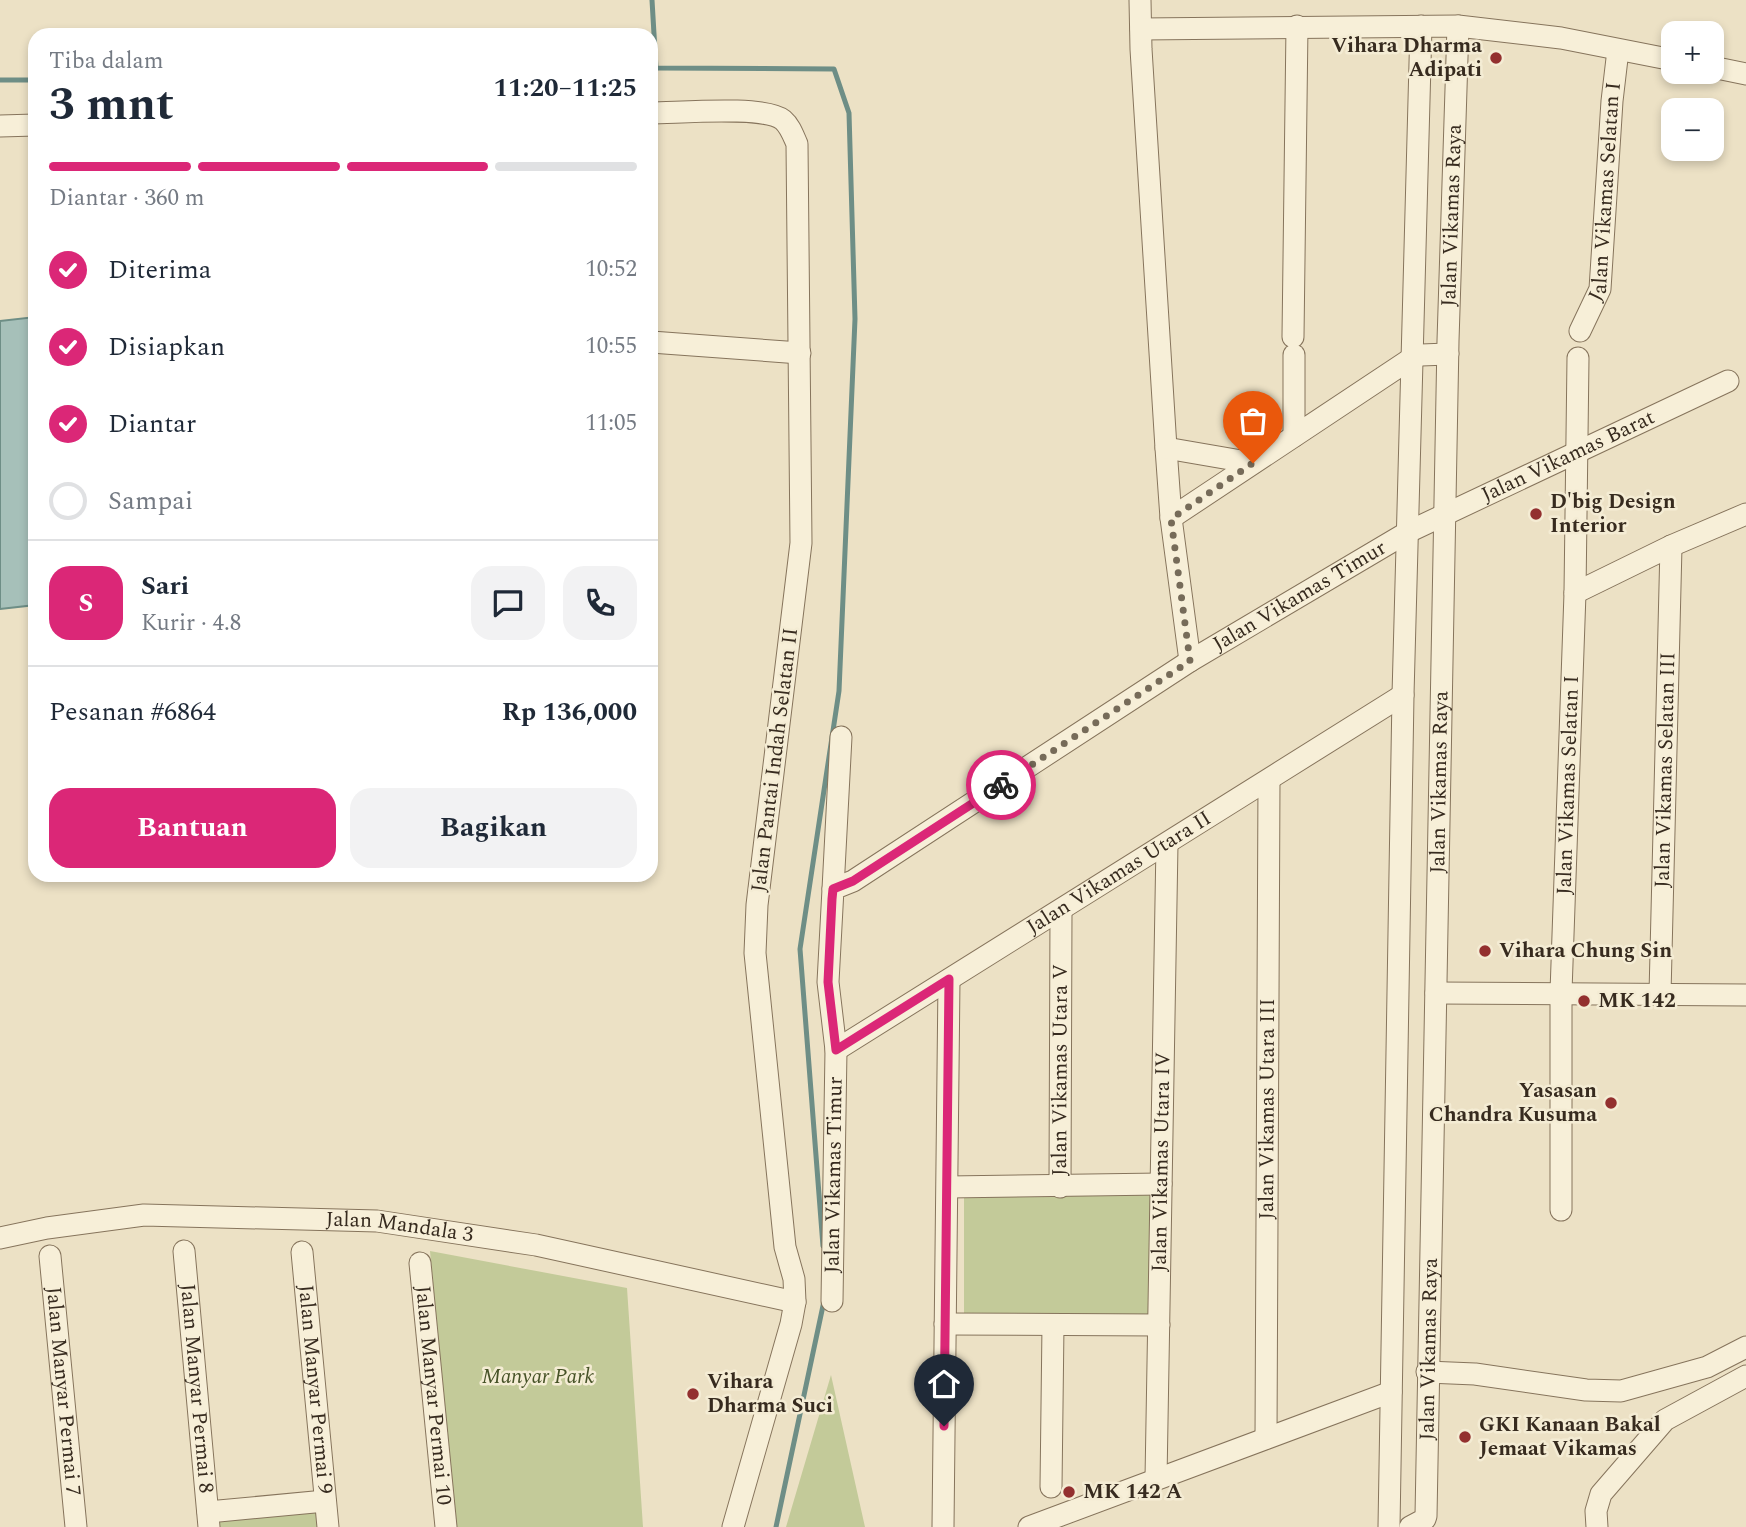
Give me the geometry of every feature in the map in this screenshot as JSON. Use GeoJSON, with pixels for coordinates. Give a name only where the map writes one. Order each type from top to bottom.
{"type":"FeatureCollection","features":[{"type":"Feature","properties":{"kind":"street"},"geometry":{"type":"LineString","coordinates":[[1140,0],[1171,519],[1190,661]]}},
{"type":"Feature","properties":{"kind":"street"},"geometry":{"type":"LineString","coordinates":[[1294,436],[1297,26]]}},
{"type":"Feature","properties":{"kind":"street"},"geometry":{"type":"LineString","coordinates":[[1141,29],[1439,26],[1561,38],[1661,58]]}},
{"type":"Feature","properties":{"kind":"street","name":"Jalan Vikamas Raya"},"geometry":{"type":"LineString","coordinates":[[1389,1527],[1403,695],[1413,530],[1430,355],[1439,26]]}},
{"type":"Feature","properties":{"kind":"street","name":"Jalan Vikamas Raya"},"geometry":{"type":"LineString","coordinates":[[1416,1524],[1426,1516],[1436,993],[1443,516],[1430,355],[1439,26]]}},
{"type":"Feature","properties":{"kind":"street","name":"Jalan Vikamas Selatan I"},"geometry":{"type":"LineString","coordinates":[[1580,331],[1600,289],[1612,101],[1618,50]]}},
{"type":"Feature","properties":{"kind":"street"},"geometry":{"type":"LineString","coordinates":[[1724,69],[1746,74]]}},
{"type":"Feature","properties":{"kind":"street","name":"Jalan Pantai Indah Selatan II"},"geometry":{"type":"LineString","coordinates":[[658,113],[764,113],[783,121],[791,130],[797,144],[801,543],[757,905],[755,953],[785,1247],[794,1279],[795,1302],[786,1344],[733,1527]]}},
{"type":"Feature","properties":{"kind":"street"},"geometry":{"type":"LineString","coordinates":[[0,126],[28,125]]}},
{"type":"Feature","properties":{"kind":"street"},"geometry":{"type":"LineString","coordinates":[[658,343],[800,353]]}},
{"type":"Feature","properties":{"kind":"street"},"geometry":{"type":"LineString","coordinates":[[1171,519],[1294,436],[1430,355]]}},
{"type":"Feature","properties":{"kind":"street","name":"Jalan Vikamas Selatan I"},"geometry":{"type":"LineString","coordinates":[[1561,1210],[1561,992],[1575,593],[1578,358]]}},
{"type":"Feature","properties":{"kind":"street","name":"Jalan Vikamas Barat"},"geometry":{"type":"LineString","coordinates":[[1413,530],[1728,381]]}},
{"type":"Feature","properties":{"kind":"street"},"geometry":{"type":"LineString","coordinates":[[1166,448],[1253,463]]}},
{"type":"Feature","properties":{"kind":"street"},"geometry":{"type":"LineString","coordinates":[[1575,593],[1671,546],[1746,514]]}},
{"type":"Feature","properties":{"kind":"street","name":"Jalan Vikamas Timur"},"geometry":{"type":"LineString","coordinates":[[832,1301],[836,1050],[828,982],[833,889],[853,881],[1190,661],[1413,530]]}},
{"type":"Feature","properties":{"kind":"street","name":"Jalan Vikamas Selatan III"},"geometry":{"type":"LineString","coordinates":[[1660,994],[1671,546]]}},
{"type":"Feature","properties":{"kind":"street","name":"Jalan Vikamas Utara II"},"geometry":{"type":"LineString","coordinates":[[836,1050],[1403,695]]}},
{"type":"Feature","properties":{"kind":"street"},"geometry":{"type":"LineString","coordinates":[[833,889],[841,737]]}},
{"type":"Feature","properties":{"kind":"street","name":"Jalan Vikamas Utara III"},"geometry":{"type":"LineString","coordinates":[[1266,1438],[1269,780]]}},
{"type":"Feature","properties":{"kind":"street","name":"Jalan Vikamas Utara IV"},"geometry":{"type":"LineString","coordinates":[[1156,1479],[1167,844]]}},
{"type":"Feature","properties":{"kind":"street","name":"Jalan Vikamas Utara V"},"geometry":{"type":"LineString","coordinates":[[1060,1187],[1061,910]]}},
{"type":"Feature","properties":{"kind":"street"},"geometry":{"type":"LineString","coordinates":[[943,1527],[949,979]]}},
{"type":"Feature","properties":{"kind":"street"},"geometry":{"type":"LineString","coordinates":[[1436,993],[1745,995]]}},
{"type":"Feature","properties":{"kind":"street"},"geometry":{"type":"LineString","coordinates":[[948,1187],[1161,1184]]}},
{"type":"Feature","properties":{"kind":"street","name":"Jalan Mandala 3"},"geometry":{"type":"LineString","coordinates":[[0,1238],[47,1228],[144,1215],[377,1221],[536,1245],[795,1302]]}},
{"type":"Feature","properties":{"kind":"street","name":"Jalan Manyar Permai 8"},"geometry":{"type":"LineString","coordinates":[[184,1251],[208,1520]]}},
{"type":"Feature","properties":{"kind":"street","name":"Jalan Manyar Permai 9"},"geometry":{"type":"LineString","coordinates":[[302,1252],[328,1527]]}},
{"type":"Feature","properties":{"kind":"street","name":"Jalan Manyar Permai 7"},"geometry":{"type":"LineString","coordinates":[[50,1256],[76,1527]]}},
{"type":"Feature","properties":{"kind":"street","name":"Jalan Manyar Permai 10"},"geometry":{"type":"LineString","coordinates":[[420,1264],[446,1527]]}},
{"type":"Feature","properties":{"kind":"street"},"geometry":{"type":"LineString","coordinates":[[945,1324],[1159,1325]]}},
{"type":"Feature","properties":{"kind":"street"},"geometry":{"type":"LineString","coordinates":[[1051,1487],[1053,1325]]}},
{"type":"Feature","properties":{"kind":"street"},"geometry":{"type":"LineString","coordinates":[[1427,1372],[1475,1374],[1586,1390],[1621,1391],[1707,1367],[1746,1347]]}},
{"type":"Feature","properties":{"kind":"street"},"geometry":{"type":"LineString","coordinates":[[1597,1527],[1596,1511],[1601,1494],[1665,1420],[1746,1376]]}},
{"type":"Feature","properties":{"kind":"street"},"geometry":{"type":"LineString","coordinates":[[1029,1527],[1391,1392]]}},
{"type":"Feature","properties":{"kind":"street"},"geometry":{"type":"LineString","coordinates":[[208,1520],[325,1501]]}},
{"type":"Feature","properties":{"kind":"green space"},"geometry":{"type":"Polygon","coordinates":[[[964,1194],[1157,1195],[1157,1318],[964,1318],[964,1194]]]}},
{"type":"Feature","properties":{"kind":"green space","name":"Manyar Park"},"geometry":{"type":"Polygon","coordinates":[[[430,1251],[627,1288],[643,1527],[456,1527],[430,1251]]]}},
{"type":"Feature","properties":{"kind":"green space"},"geometry":{"type":"Polygon","coordinates":[[[831,1375],[865,1527],[786,1527],[831,1375]]]}},
{"type":"Feature","properties":{"kind":"green space"},"geometry":{"type":"Polygon","coordinates":[[[320,1505],[322,1527],[212,1527],[211,1516],[320,1505]]]}},
{"type":"Feature","properties":{"kind":"water"},"geometry":{"type":"Polygon","coordinates":[[[28,318],[28,606],[0,609],[0,321],[28,318]]]}},
{"type":"Feature","properties":{"kind":"waterway"},"geometry":{"type":"LineString","coordinates":[[652,0],[654,28]]}},
{"type":"Feature","properties":{"kind":"waterway"},"geometry":{"type":"LineString","coordinates":[[658,68],[834,69],[849,113],[855,319],[839,691],[800,949],[823,1246]]}},
{"type":"Feature","properties":{"kind":"waterway"},"geometry":{"type":"LineString","coordinates":[[0,80],[28,80]]}},
{"type":"Feature","properties":{"kind":"waterway"},"geometry":{"type":"LineString","coordinates":[[776,1527],[824,1301]]}},
{"type":"Feature","properties":{"kind":"way so far"},"geometry":{"type":"LineString","coordinates":[[1001,785],[1190,661],[1171,519],[1253,463]]}},
{"type":"Feature","properties":{"kind":"place","name":"Vihara Dharma Adipati"},"geometry":{"type":"Point","coordinates":[1496,58]}},
{"type":"Feature","properties":{"kind":"place","name":"D'big Design Interior"},"geometry":{"type":"Point","coordinates":[1536,514]}},
{"type":"Feature","properties":{"kind":"place","name":"Vihara Chung Sin"},"geometry":{"type":"Point","coordinates":[1485,951]}},
{"type":"Feature","properties":{"kind":"place","name":"MK 142"},"geometry":{"type":"Point","coordinates":[1584,1001]}},
{"type":"Feature","properties":{"kind":"place","name":"Yasasan Chandra Kusuma"},"geometry":{"type":"Point","coordinates":[1611,1103]}},
{"type":"Feature","properties":{"kind":"place","name":"Vihara Dharma Suci"},"geometry":{"type":"Point","coordinates":[693,1394]}},
{"type":"Feature","properties":{"kind":"place","name":"GKI Kanaan Bakal Jemaat Vikamas"},"geometry":{"type":"Point","coordinates":[1465,1437]}},
{"type":"Feature","properties":{"kind":"place","name":"MK 142 A"},"geometry":{"type":"Point","coordinates":[1069,1492]}},
{"type":"Feature","properties":{"kind":"route"},"geometry":{"type":"LineString","coordinates":[[944,1426],[949,979],[836,1050],[828,982],[832,899],[833,889],[853,881],[1001,785]]}}]}
